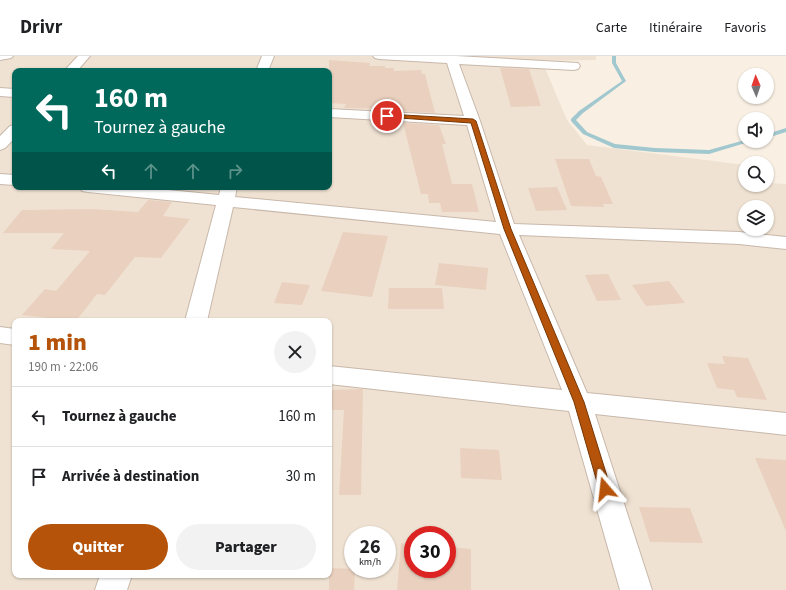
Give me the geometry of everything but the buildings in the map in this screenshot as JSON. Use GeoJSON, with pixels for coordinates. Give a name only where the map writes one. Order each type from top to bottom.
{"type":"FeatureCollection","features":[{"type":"Feature","properties":{"kind":"street"},"geometry":{"type":"LineString","coordinates":[[0,57],[7,56]]}},
{"type":"Feature","properties":{"kind":"street"},"geometry":{"type":"LineString","coordinates":[[73,68],[84,56]]}},
{"type":"Feature","properties":{"kind":"street"},"geometry":{"type":"LineString","coordinates":[[263,68],[268,56]]}},
{"type":"Feature","properties":{"kind":"street"},"geometry":{"type":"LineString","coordinates":[[379,56],[451,58],[574,66]]}},
{"type":"Feature","properties":{"kind":"street"},"geometry":{"type":"LineString","coordinates":[[451,58],[473,121],[507,229],[579,402],[636,590]]}},
{"type":"Feature","properties":{"kind":"street"},"geometry":{"type":"LineString","coordinates":[[0,92],[12,92]]}},
{"type":"Feature","properties":{"kind":"street"},"geometry":{"type":"LineString","coordinates":[[332,113],[473,121]]}},
{"type":"Feature","properties":{"kind":"street"},"geometry":{"type":"LineString","coordinates":[[0,145],[12,132]]}},
{"type":"Feature","properties":{"kind":"street"},"geometry":{"type":"LineString","coordinates":[[0,179],[12,180]]}},
{"type":"Feature","properties":{"kind":"street"},"geometry":{"type":"LineString","coordinates":[[158,190],[228,193],[507,229],[740,238],[786,243]]}},
{"type":"Feature","properties":{"kind":"street"},"geometry":{"type":"LineString","coordinates":[[197,318],[228,193]]}},
{"type":"Feature","properties":{"kind":"street"},"geometry":{"type":"LineString","coordinates":[[0,335],[12,337]]}},
{"type":"Feature","properties":{"kind":"street"},"geometry":{"type":"LineString","coordinates":[[332,375],[786,424]]}},
{"type":"Feature","properties":{"kind":"street"},"geometry":{"type":"LineString","coordinates":[[111,590],[115,578]]}},
{"type":"Feature","properties":{"kind":"shaded area"},"geometry":{"type":"Polygon","coordinates":[[[0,56],[596,56],[596,60],[542,61],[567,120],[587,145],[738,164],[738,192],[774,192],[774,183],[786,184],[786,590],[0,590],[0,56]]]}},
{"type":"Feature","properties":{"kind":"waterway"},"geometry":{"type":"LineString","coordinates":[[614,56],[614,63],[624,81],[581,112],[573,120],[585,133],[614,146],[655,150],[709,152],[738,144]]}},
{"type":"Feature","properties":{"kind":"waterway"},"geometry":{"type":"LineString","coordinates":[[774,134],[786,130]]}},
{"type":"Feature","properties":{"kind":"route"},"geometry":{"type":"LineString","coordinates":[[387,116],[473,121],[507,229],[579,402],[605,489]]}}]}
